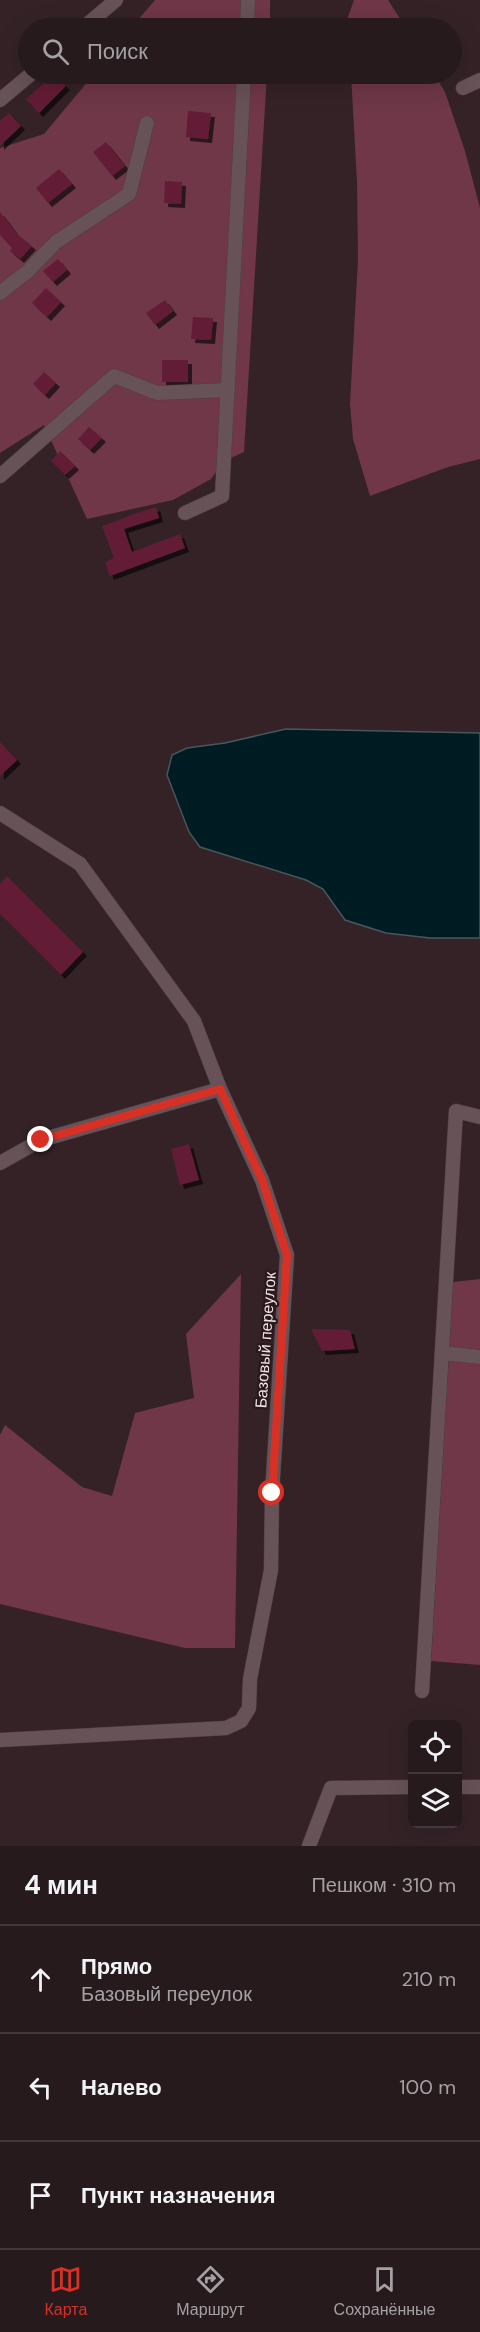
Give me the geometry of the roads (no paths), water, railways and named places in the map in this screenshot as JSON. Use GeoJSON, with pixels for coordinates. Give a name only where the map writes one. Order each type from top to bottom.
{"type":"FeatureCollection","features":[{"type":"Feature","properties":{"kind":"street"},"geometry":{"type":"LineString","coordinates":[[95,18],[116,0]]}},
{"type":"Feature","properties":{"kind":"street"},"geometry":{"type":"LineString","coordinates":[[247,18],[248,0]]}},
{"type":"Feature","properties":{"kind":"street"},"geometry":{"type":"LineString","coordinates":[[463,88],[480,80]]}},
{"type":"Feature","properties":{"kind":"street"},"geometry":{"type":"LineString","coordinates":[[0,100],[19,84]]}},
{"type":"Feature","properties":{"kind":"street"},"geometry":{"type":"LineString","coordinates":[[185,513],[222,496],[243,84]]}},
{"type":"Feature","properties":{"kind":"street"},"geometry":{"type":"LineString","coordinates":[[0,293],[28,271],[56,242],[129,194],[147,123]]}},
{"type":"Feature","properties":{"kind":"street"},"geometry":{"type":"LineString","coordinates":[[0,476],[114,376],[157,393],[228,390]]}},
{"type":"Feature","properties":{"kind":"street","name":"Базовый переулок"},"geometry":{"type":"LineString","coordinates":[[0,813],[80,864],[195,1021],[220,1089],[262,1180],[287,1255],[272,1493],[271,1570],[250,1679],[249,1708],[241,1721],[226,1728],[0,1740]]}},
{"type":"Feature","properties":{"kind":"street"},"geometry":{"type":"LineString","coordinates":[[0,1163],[41,1140],[220,1089]]}},
{"type":"Feature","properties":{"kind":"street"},"geometry":{"type":"LineString","coordinates":[[422,1691],[456,1111],[480,1117]]}},
{"type":"Feature","properties":{"kind":"street"},"geometry":{"type":"LineString","coordinates":[[442,1353],[480,1357]]}},
{"type":"Feature","properties":{"kind":"street"},"geometry":{"type":"LineString","coordinates":[[462,1786],[480,1787]]}},
{"type":"Feature","properties":{"kind":"street"},"geometry":{"type":"LineString","coordinates":[[309,1846],[331,1788],[408,1787]]}},
{"type":"Feature","properties":{"kind":"water"},"geometry":{"type":"Polygon","coordinates":[[[286,729],[480,733],[480,938],[430,938],[386,933],[345,920],[323,889],[306,880],[200,847],[189,832],[167,775],[172,755],[187,748],[225,743],[286,729]]]}}]}
